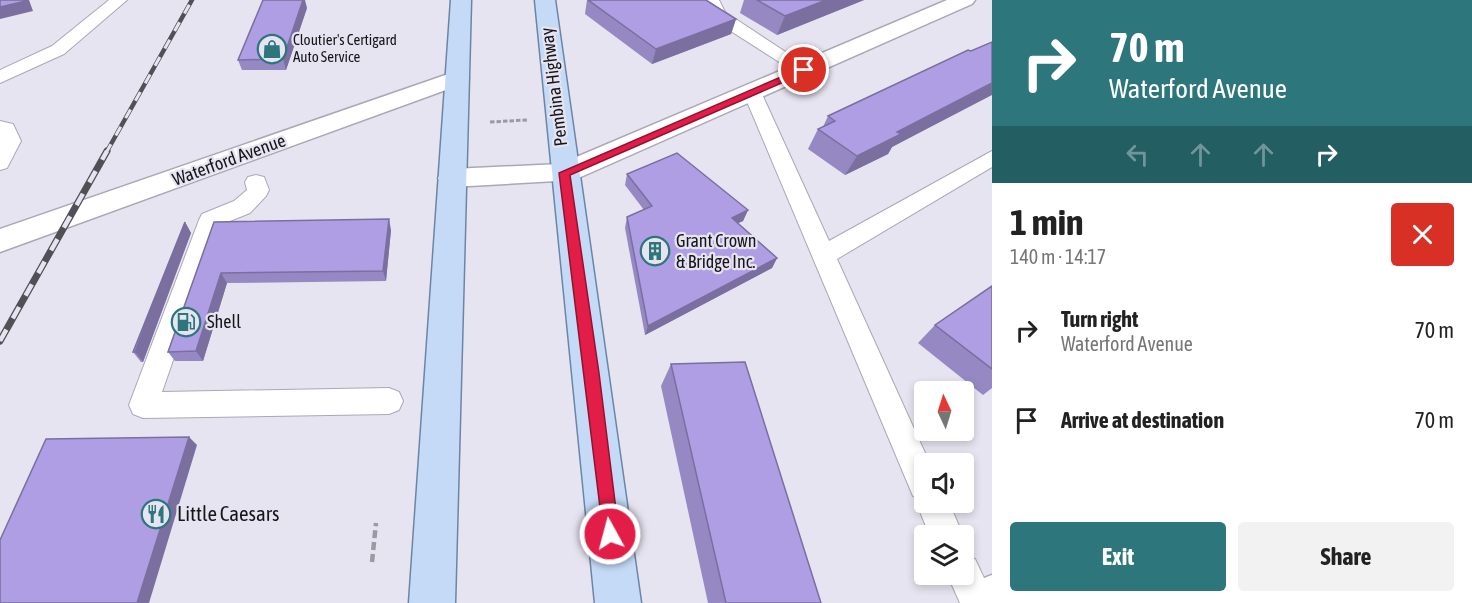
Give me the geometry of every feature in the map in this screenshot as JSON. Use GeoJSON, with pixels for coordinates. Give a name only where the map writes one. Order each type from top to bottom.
{"type":"FeatureCollection","features":[{"type":"Feature","properties":{"kind":"main road"},"geometry":{"type":"LineString","coordinates":[[432,603],[460,0]]}},
{"type":"Feature","properties":{"kind":"main road","name":"Pembina Highway"},"geometry":{"type":"LineString","coordinates":[[544,0],[564,173],[592,373],[618,603]]}},
{"type":"Feature","properties":{"kind":"street"},"geometry":{"type":"LineString","coordinates":[[452,178],[564,173],[965,0]]}},
{"type":"Feature","properties":{"kind":"street","name":"Waterford Avenue"},"geometry":{"type":"LineString","coordinates":[[0,241],[457,78]]}},
{"type":"Feature","properties":{"kind":"street"},"geometry":{"type":"LineString","coordinates":[[986,603],[992,597]]}},
{"type":"Feature","properties":{"kind":"lane"},"geometry":{"type":"LineString","coordinates":[[0,77],[58,50],[119,0]]}},
{"type":"Feature","properties":{"kind":"lane"},"geometry":{"type":"LineString","coordinates":[[711,0],[718,15],[804,70]]}},
{"type":"Feature","properties":{"kind":"lane"},"geometry":{"type":"LineString","coordinates":[[752,92],[914,463]]}},
{"type":"Feature","properties":{"kind":"lane"},"geometry":{"type":"LineString","coordinates":[[0,127],[6,128],[11,141],[0,163]]}},
{"type":"Feature","properties":{"kind":"lane"},"geometry":{"type":"LineString","coordinates":[[822,256],[992,158]]}},
{"type":"Feature","properties":{"kind":"lane"},"geometry":{"type":"LineString","coordinates":[[256,182],[258,187],[256,195],[248,203],[210,219],[143,405],[389,401]]}},
{"type":"Feature","properties":{"kind":"lane"},"geometry":{"type":"LineString","coordinates":[[970,585],[978,603]]}},
{"type":"Feature","properties":{"kind":"path"},"geometry":{"type":"LineString","coordinates":[[482,122],[531,120]]}},
{"type":"Feature","properties":{"kind":"path"},"geometry":{"type":"LineString","coordinates":[[372,562],[376,523]]}},
{"type":"Feature","properties":{"kind":"building"},"geometry":{"type":"Polygon","coordinates":[[[0,0],[26,0],[26,1],[0,7],[0,0]]]}},
{"type":"Feature","properties":{"kind":"building","name":"Cloutier's Certigard Auto Service"},"geometry":{"type":"Polygon","coordinates":[[[263,0],[303,0],[283,59],[238,60],[263,0]]]}},
{"type":"Feature","properties":{"kind":"building"},"geometry":{"type":"Polygon","coordinates":[[[588,0],[706,0],[736,19],[656,49],[588,0]]]}},
{"type":"Feature","properties":{"kind":"building"},"geometry":{"type":"Polygon","coordinates":[[[757,0],[826,0],[785,16],[757,0]]]}},
{"type":"Feature","properties":{"kind":"building"},"geometry":{"type":"Polygon","coordinates":[[[992,42],[992,83],[897,132],[901,134],[857,156],[818,129],[835,121],[828,116],[968,50],[971,51],[992,42]]]}},
{"type":"Feature","properties":{"kind":"building"},"geometry":{"type":"Polygon","coordinates":[[[677,153],[748,210],[732,218],[777,258],[648,326],[627,217],[652,206],[627,174],[677,153]]]}},
{"type":"Feature","properties":{"kind":"building"},"geometry":{"type":"Polygon","coordinates":[[[389,219],[383,271],[221,273],[196,351],[168,352],[214,222],[389,219]]]}},
{"type":"Feature","properties":{"kind":"building"},"geometry":{"type":"Polygon","coordinates":[[[185,222],[135,352],[133,352],[185,222]]]}},
{"type":"Feature","properties":{"kind":"building"},"geometry":{"type":"Polygon","coordinates":[[[992,286],[992,369],[935,325],[992,286]]]}},
{"type":"Feature","properties":{"kind":"building"},"geometry":{"type":"Polygon","coordinates":[[[745,362],[821,603],[726,603],[671,364],[745,362]]]}},
{"type":"Feature","properties":{"kind":"building"},"geometry":{"type":"Polygon","coordinates":[[[189,437],[137,603],[0,603],[0,540],[46,439],[189,437]]]}},
{"type":"Feature","properties":{"kind":"railway"},"geometry":{"type":"LineString","coordinates":[[106,153],[192,0]]}},
{"type":"Feature","properties":{"kind":"railway"},"geometry":{"type":"LineString","coordinates":[[0,341],[107,151]]}},
{"type":"Feature","properties":{"kind":"place","name":"Cloutier's Certigard Auto Service"},"geometry":{"type":"Point","coordinates":[272,49]}},
{"type":"Feature","properties":{"kind":"place","name":"Grant Crown & Bridge Inc."},"geometry":{"type":"Point","coordinates":[655,251]}},
{"type":"Feature","properties":{"kind":"place","name":"Shell"},"geometry":{"type":"Point","coordinates":[186,322]}},
{"type":"Feature","properties":{"kind":"place","name":"Little Caesars"},"geometry":{"type":"Point","coordinates":[156,514]}},
{"type":"Feature","properties":{"kind":"route"},"geometry":{"type":"LineString","coordinates":[[610,534],[592,373],[564,173],[804,70]]}}]}
